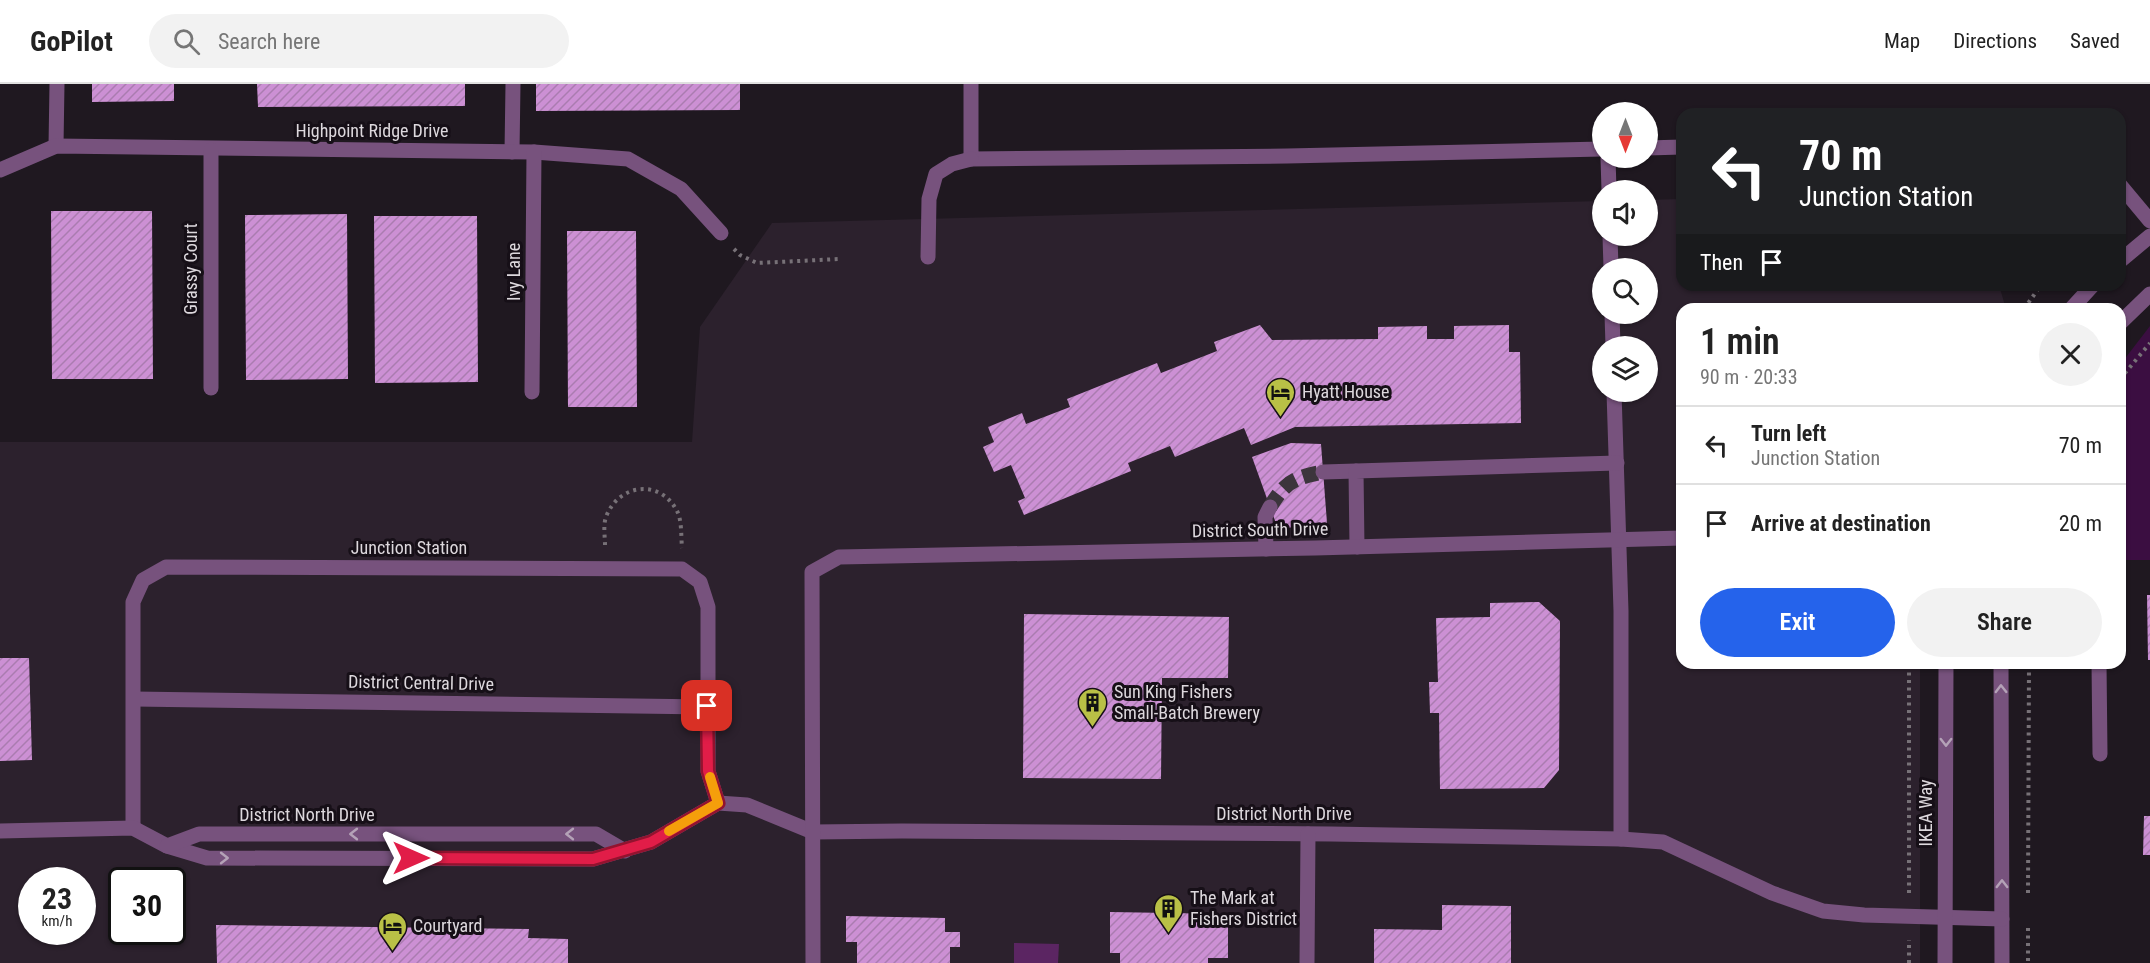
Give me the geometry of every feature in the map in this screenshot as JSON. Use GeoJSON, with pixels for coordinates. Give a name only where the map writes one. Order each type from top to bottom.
{"type":"FeatureCollection","features":[{"type":"Feature","properties":{"kind":"street"},"geometry":{"type":"LineString","coordinates":[[56,147],[57,84]]}},
{"type":"Feature","properties":{"kind":"street"},"geometry":{"type":"LineString","coordinates":[[512,152],[513,84]]}},
{"type":"Feature","properties":{"kind":"street"},"geometry":{"type":"LineString","coordinates":[[971,84],[971,159]]}},
{"type":"Feature","properties":{"kind":"street","name":"Highpoint Ridge Drive"},"geometry":{"type":"LineString","coordinates":[[0,170],[56,147],[534,152],[628,159],[681,189],[721,233]]}},
{"type":"Feature","properties":{"kind":"street"},"geometry":{"type":"LineString","coordinates":[[1658,148],[1676,147]]}},
{"type":"Feature","properties":{"kind":"street"},"geometry":{"type":"LineString","coordinates":[[928,257],[929,199],[936,174],[952,164],[971,159],[1287,156],[1592,149]]}},
{"type":"Feature","properties":{"kind":"street","name":"Grassy Court"},"geometry":{"type":"LineString","coordinates":[[211,150],[211,388]]}},
{"type":"Feature","properties":{"kind":"street","name":"Ivy Lane"},"geometry":{"type":"LineString","coordinates":[[532,392],[534,152]]}},
{"type":"Feature","properties":{"kind":"street"},"geometry":{"type":"LineString","coordinates":[[2126,192],[2150,221]]}},
{"type":"Feature","properties":{"kind":"street"},"geometry":{"type":"LineString","coordinates":[[2126,256],[2150,236]]}},
{"type":"Feature","properties":{"kind":"street"},"geometry":{"type":"LineString","coordinates":[[2076,303],[2088,291]]}},
{"type":"Feature","properties":{"kind":"street"},"geometry":{"type":"LineString","coordinates":[[2126,317],[2150,294]]}},
{"type":"Feature","properties":{"kind":"street"},"geometry":{"type":"LineString","coordinates":[[1614,402],[1620,540],[1621,839]]}},
{"type":"Feature","properties":{"kind":"street"},"geometry":{"type":"LineString","coordinates":[[1323,472],[1617,463]]}},
{"type":"Feature","properties":{"kind":"street"},"geometry":{"type":"LineString","coordinates":[[1356,471],[1357,547]]}},
{"type":"Feature","properties":{"kind":"street"},"geometry":{"type":"LineString","coordinates":[[1266,549],[1265,517],[1270,507]]}},
{"type":"Feature","properties":{"kind":"street","name":"District South Drive"},"geometry":{"type":"LineString","coordinates":[[813,832],[812,572],[838,557],[1676,538]]}},
{"type":"Feature","properties":{"kind":"street","name":"Junction Station"},"geometry":{"type":"LineString","coordinates":[[132,828],[133,602],[143,580],[166,567],[682,569],[700,582],[708,607],[708,771],[718,803]]}},
{"type":"Feature","properties":{"kind":"street","name":"IKEA Way"},"geometry":{"type":"LineString","coordinates":[[1945,963],[1946,669]]}},
{"type":"Feature","properties":{"kind":"street"},"geometry":{"type":"LineString","coordinates":[[2001,669],[2002,963]]}},
{"type":"Feature","properties":{"kind":"street"},"geometry":{"type":"LineString","coordinates":[[2099,669],[2100,754]]}},
{"type":"Feature","properties":{"kind":"street","name":"District Central Drive"},"geometry":{"type":"LineString","coordinates":[[134,699],[707,706]]}},
{"type":"Feature","properties":{"kind":"street"},"geometry":{"type":"LineString","coordinates":[[0,831],[132,828],[167,846],[207,858],[593,859],[651,842],[718,803]]}},
{"type":"Feature","properties":{"kind":"street","name":"District North Drive"},"geometry":{"type":"LineString","coordinates":[[718,803],[747,805],[813,832],[1308,834],[1621,839],[1663,842],[1772,893],[1823,911],[1945,919],[2002,919]]}},
{"type":"Feature","properties":{"kind":"street"},"geometry":{"type":"LineString","coordinates":[[813,832],[813,963]]}},
{"type":"Feature","properties":{"kind":"street","name":"District North Drive"},"geometry":{"type":"LineString","coordinates":[[167,846],[199,834],[596,834],[625,851]]}},
{"type":"Feature","properties":{"kind":"street"},"geometry":{"type":"LineString","coordinates":[[1307,963],[1308,834]]}},
{"type":"Feature","properties":{"kind":"path"},"geometry":{"type":"LineString","coordinates":[[721,233],[740,255],[757,263],[840,259]]}},
{"type":"Feature","properties":{"kind":"path"},"geometry":{"type":"LineString","coordinates":[[2126,372],[2150,343]]}},
{"type":"Feature","properties":{"kind":"path"},"geometry":{"type":"LineString","coordinates":[[604,550],[605,519],[616,500],[631,490],[651,490],[667,499],[678,512],[682,551]]}},
{"type":"Feature","properties":{"kind":"path"},"geometry":{"type":"LineString","coordinates":[[1909,669],[1909,963]]}},
{"type":"Feature","properties":{"kind":"path"},"geometry":{"type":"LineString","coordinates":[[2028,669],[2028,898]]}},
{"type":"Feature","properties":{"kind":"path"},"geometry":{"type":"LineString","coordinates":[[2028,919],[2028,963]]}},
{"type":"Feature","properties":{"kind":"shaded area"},"geometry":{"type":"Polygon","coordinates":[[[1676,199],[1676,291],[2001,291],[2004,303],[1676,303],[1676,669],[1920,669],[1920,963],[0,963],[0,442],[692,442],[700,327],[772,223],[1592,201],[1592,246],[1658,246],[1658,200],[1676,199]]]}},
{"type":"Feature","properties":{"kind":"shaded area"},"geometry":{"type":"Polygon","coordinates":[[[2150,326],[2150,560],[2126,560],[2126,357],[2150,326]]]}},
{"type":"Feature","properties":{"kind":"shaded area"},"geometry":{"type":"Polygon","coordinates":[[[1014,943],[1059,944],[1058,963],[1014,963],[1014,943]]]}},
{"type":"Feature","properties":{"kind":"building"},"geometry":{"type":"Polygon","coordinates":[[[92,84],[174,84],[174,101],[92,102],[92,84]]]}},
{"type":"Feature","properties":{"kind":"building"},"geometry":{"type":"Polygon","coordinates":[[[257,84],[465,84],[465,106],[258,107],[257,84]]]}},
{"type":"Feature","properties":{"kind":"building"},"geometry":{"type":"Polygon","coordinates":[[[536,84],[740,84],[740,110],[536,111],[536,84]]]}},
{"type":"Feature","properties":{"kind":"building"},"geometry":{"type":"Polygon","coordinates":[[[51,211],[152,211],[153,379],[52,379],[51,211]]]}},
{"type":"Feature","properties":{"kind":"building"},"geometry":{"type":"Polygon","coordinates":[[[347,214],[348,379],[246,380],[245,215],[347,214]]]}},
{"type":"Feature","properties":{"kind":"building"},"geometry":{"type":"Polygon","coordinates":[[[374,216],[477,216],[478,382],[375,383],[374,216]]]}},
{"type":"Feature","properties":{"kind":"building"},"geometry":{"type":"Polygon","coordinates":[[[567,231],[636,231],[637,407],[568,407],[567,231]]]}},
{"type":"Feature","properties":{"kind":"building","name":"Hyatt House"},"geometry":{"type":"Polygon","coordinates":[[[1260,325],[1272,340],[1378,339],[1378,327],[1427,326],[1427,339],[1454,339],[1454,326],[1509,325],[1509,352],[1520,352],[1521,423],[1295,427],[1251,445],[1244,428],[1175,457],[1170,446],[1128,463],[1131,471],[1024,515],[1018,501],[1025,498],[1011,465],[994,472],[983,447],[994,442],[988,427],[1022,413],[1026,424],[1070,407],[1067,399],[1157,363],[1161,373],[1217,351],[1214,342],[1260,325]]]}},
{"type":"Feature","properties":{"kind":"building"},"geometry":{"type":"Polygon","coordinates":[[[1291,443],[1321,444],[1327,523],[1278,529],[1252,457],[1291,443]]]}},
{"type":"Feature","properties":{"kind":"building"},"geometry":{"type":"Polygon","coordinates":[[[2147,595],[2150,595],[2150,660],[2148,660],[2147,595]]]}},
{"type":"Feature","properties":{"kind":"building"},"geometry":{"type":"Polygon","coordinates":[[[1539,602],[1560,621],[1559,770],[1544,788],[1440,789],[1439,713],[1430,713],[1429,682],[1438,682],[1436,618],[1490,617],[1490,603],[1539,602]]]}},
{"type":"Feature","properties":{"kind":"building","name":"Sun King Fishers Small-Batch Brewery"},"geometry":{"type":"Polygon","coordinates":[[[1024,614],[1229,617],[1228,678],[1162,678],[1161,779],[1023,778],[1024,614]]]}},
{"type":"Feature","properties":{"kind":"building"},"geometry":{"type":"Polygon","coordinates":[[[0,658],[29,658],[32,760],[0,761],[0,658]]]}},
{"type":"Feature","properties":{"kind":"building"},"geometry":{"type":"Polygon","coordinates":[[[2144,816],[2150,816],[2150,855],[2143,855],[2144,816]]]}},
{"type":"Feature","properties":{"kind":"building"},"geometry":{"type":"Polygon","coordinates":[[[1442,905],[1511,906],[1511,963],[1374,963],[1374,929],[1442,930],[1442,905]]]}},
{"type":"Feature","properties":{"kind":"building","name":"The Mark at Fishers District"},"geometry":{"type":"Polygon","coordinates":[[[1110,912],[1228,914],[1228,958],[1208,958],[1208,963],[1120,963],[1120,953],[1110,953],[1110,912]]]}},
{"type":"Feature","properties":{"kind":"building"},"geometry":{"type":"Polygon","coordinates":[[[846,916],[945,918],[945,932],[960,932],[960,947],[950,947],[950,963],[857,963],[857,942],[846,942],[846,916]]]}},
{"type":"Feature","properties":{"kind":"building","name":"Courtyard"},"geometry":{"type":"Polygon","coordinates":[[[216,925],[529,929],[528,938],[568,939],[568,963],[217,963],[216,925]]]}},
{"type":"Feature","properties":{"kind":"tunnel"},"geometry":{"type":"LineString","coordinates":[[1270,507],[1281,491],[1292,482],[1323,472]]}},
{"type":"Feature","properties":{"kind":"slow traffic"},"geometry":{"type":"LineString","coordinates":[[669,831],[718,803],[710,777]]}},
{"type":"Feature","properties":{"kind":"place","name":"Hyatt House"},"geometry":{"type":"Point","coordinates":[1281,418]}},
{"type":"Feature","properties":{"kind":"place","name":"Sun King Fishers Small-Batch Brewery"},"geometry":{"type":"Point","coordinates":[1093,728]}},
{"type":"Feature","properties":{"kind":"place","name":"The Mark at Fishers District"},"geometry":{"type":"Point","coordinates":[1169,934]}},
{"type":"Feature","properties":{"kind":"place","name":"Courtyard"},"geometry":{"type":"Point","coordinates":[392,952]}},
{"type":"Feature","properties":{"kind":"route"},"geometry":{"type":"LineString","coordinates":[[411,858],[593,859],[651,842],[718,803],[708,771],[707,706]]}}]}
